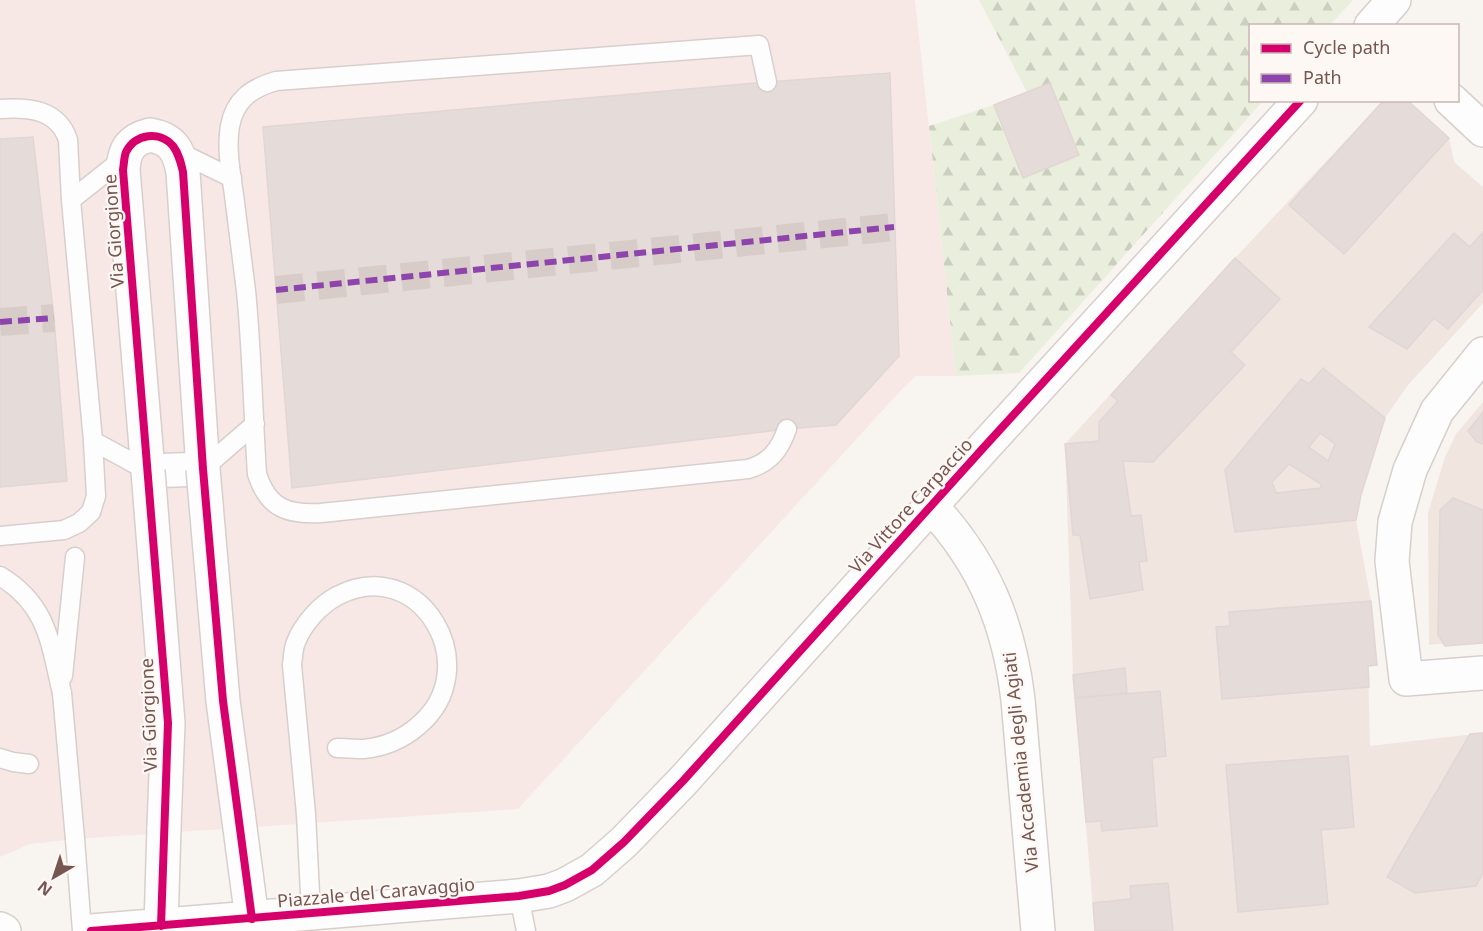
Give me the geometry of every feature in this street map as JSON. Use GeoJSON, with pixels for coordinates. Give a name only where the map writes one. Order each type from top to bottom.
{"type":"FeatureCollection","features":[{"type":"Feature","properties":{"kind":"street"},"geometry":{"type":"LineString","coordinates":[[1373,24],[1394,0]]}},
{"type":"Feature","properties":{"kind":"street","name":"Via Vittore Carpaccio"},"geometry":{"type":"LineString","coordinates":[[519,896],[549,891],[565,885],[597,866],[624,842],[683,781],[1299,102]]}},
{"type":"Feature","properties":{"kind":"street"},"geometry":{"type":"LineString","coordinates":[[1453,102],[1483,130]]}},
{"type":"Feature","properties":{"kind":"street","name":"Via Giorgione"},"geometry":{"type":"LineString","coordinates":[[161,926],[168,723],[124,185],[124,158],[133,143],[150,135],[166,140],[176,151]]}},
{"type":"Feature","properties":{"kind":"street"},"geometry":{"type":"LineString","coordinates":[[176,151],[183,172],[202,470],[223,701],[252,919]]}},
{"type":"Feature","properties":{"kind":"street"},"geometry":{"type":"LineString","coordinates":[[1483,354],[1437,411],[1410,470],[1395,522],[1392,561],[1406,679],[1483,673]]}},
{"type":"Feature","properties":{"kind":"street"},"geometry":{"type":"LineString","coordinates":[[148,471],[202,470]]}},
{"type":"Feature","properties":{"kind":"street","name":"Via Accademia degli Agiati"},"geometry":{"type":"LineString","coordinates":[[932,506],[961,541],[980,572],[1000,616],[1013,662],[1038,931]]}},
{"type":"Feature","properties":{"kind":"street","name":"Piazzale del Caravaggio"},"geometry":{"type":"LineString","coordinates":[[91,931],[519,896]]}},
{"type":"Feature","properties":{"kind":"lane"},"geometry":{"type":"LineString","coordinates":[[767,82],[759,45],[276,81],[248,93],[239,104],[230,126],[229,139],[246,292],[257,474],[270,500],[281,508],[295,513],[309,514],[748,469],[758,466],[777,452],[788,429]]}},
{"type":"Feature","properties":{"kind":"lane"},"geometry":{"type":"LineString","coordinates":[[0,109],[24,108],[51,117],[65,132],[68,140],[96,496],[91,512],[79,523],[64,530],[0,536]]}},
{"type":"Feature","properties":{"kind":"lane","name":"Via Giorgione"},"geometry":{"type":"LineString","coordinates":[[176,151],[232,178]]}},
{"type":"Feature","properties":{"kind":"lane","name":"Via Giorgione"},"geometry":{"type":"LineString","coordinates":[[71,200],[124,158]]}},
{"type":"Feature","properties":{"kind":"lane"},"geometry":{"type":"LineString","coordinates":[[202,470],[255,424]]}},
{"type":"Feature","properties":{"kind":"lane"},"geometry":{"type":"LineString","coordinates":[[93,441],[148,471]]}},
{"type":"Feature","properties":{"kind":"lane"},"geometry":{"type":"LineString","coordinates":[[62,693],[75,557]]}},
{"type":"Feature","properties":{"kind":"lane"},"geometry":{"type":"LineString","coordinates":[[0,576],[16,586],[30,600],[41,618],[47,631],[62,693],[82,931]]}},
{"type":"Feature","properties":{"kind":"lane"},"geometry":{"type":"LineString","coordinates":[[311,913],[306,814],[292,665],[296,643],[303,628],[315,613],[339,595],[367,586],[382,586],[397,590],[416,600],[439,628],[445,644],[447,675],[438,704],[427,719],[410,733],[390,743],[364,748],[337,748]]}},
{"type":"Feature","properties":{"kind":"lane"},"geometry":{"type":"LineString","coordinates":[[0,758],[29,764]]}},
{"type":"Feature","properties":{"kind":"lane"},"geometry":{"type":"LineString","coordinates":[[519,896],[526,931]]}},
{"type":"Feature","properties":{"kind":"shaded area"},"geometry":{"type":"Polygon","coordinates":[[[0,0],[915,0],[956,376],[916,376],[904,387],[518,809],[75,839],[30,844],[0,857],[0,0]]]}},
{"type":"Feature","properties":{"kind":"shaded area"},"geometry":{"type":"Polygon","coordinates":[[[1382,102],[1408,102],[1449,138],[1454,162],[1483,187],[1483,303],[1408,385],[1385,418],[1361,495],[1356,520],[1371,601],[1377,665],[1368,666],[1370,746],[1483,733],[1483,931],[1095,931],[1073,675],[1065,444],[1382,102]]]}},
{"type":"Feature","properties":{"kind":"shaded area"},"geometry":{"type":"Polygon","coordinates":[[[1483,402],[1483,640],[1429,645],[1428,513],[1445,457],[1456,434],[1483,402]]]}},
{"type":"Feature","properties":{"kind":"green space"},"geometry":{"type":"Polygon","coordinates":[[[979,0],[1353,0],[1331,24],[1249,24],[1249,102],[1262,102],[1019,373],[956,376],[929,126],[1027,92],[979,0]]]}},
{"type":"Feature","properties":{"kind":"building"},"geometry":{"type":"Polygon","coordinates":[[[890,73],[899,356],[836,425],[292,488],[263,127],[890,73]]]}},
{"type":"Feature","properties":{"kind":"building"},"geometry":{"type":"Polygon","coordinates":[[[1050,83],[1079,155],[1023,178],[994,105],[1050,83]]]}},
{"type":"Feature","properties":{"kind":"building"},"geometry":{"type":"Polygon","coordinates":[[[1382,102],[1409,102],[1449,138],[1344,254],[1289,205],[1382,102]]]}},
{"type":"Feature","properties":{"kind":"building"},"geometry":{"type":"Polygon","coordinates":[[[33,137],[54,318],[67,481],[0,487],[0,139],[33,137]]]}},
{"type":"Feature","properties":{"kind":"building"},"geometry":{"type":"Polygon","coordinates":[[[1483,232],[1483,290],[1448,329],[1434,318],[1407,349],[1369,327],[1454,233],[1470,247],[1483,232]]]}},
{"type":"Feature","properties":{"kind":"building"},"geometry":{"type":"Polygon","coordinates":[[[1235,258],[1280,299],[1231,352],[1245,365],[1153,462],[1123,461],[1131,516],[1141,515],[1147,561],[1139,562],[1143,590],[1090,599],[1080,535],[1073,535],[1065,444],[1099,441],[1099,422],[1118,401],[1111,395],[1235,258]]]}},
{"type":"Feature","properties":{"kind":"building"},"geometry":{"type":"Polygon","coordinates":[[[1323,368],[1385,418],[1361,495],[1356,520],[1235,532],[1225,470],[1301,379],[1309,384],[1323,368]],[[1320,433],[1309,447],[1328,461],[1335,444],[1320,433]],[[1289,464],[1272,482],[1276,493],[1321,488],[1321,484],[1289,464]]]}},
{"type":"Feature","properties":{"kind":"building"},"geometry":{"type":"Polygon","coordinates":[[[1483,412],[1483,444],[1477,442],[1468,431],[1483,412]]]}},
{"type":"Feature","properties":{"kind":"building"},"geometry":{"type":"Polygon","coordinates":[[[1453,498],[1483,510],[1483,643],[1445,646],[1438,635],[1440,510],[1453,498]]]}},
{"type":"Feature","properties":{"kind":"building"},"geometry":{"type":"Polygon","coordinates":[[[1371,601],[1377,665],[1368,666],[1369,687],[1222,699],[1216,627],[1230,626],[1229,612],[1371,601]]]}},
{"type":"Feature","properties":{"kind":"building"},"geometry":{"type":"Polygon","coordinates":[[[1125,668],[1127,693],[1075,698],[1073,675],[1125,668]]]}},
{"type":"Feature","properties":{"kind":"building"},"geometry":{"type":"Polygon","coordinates":[[[1160,691],[1166,756],[1152,758],[1157,826],[1102,831],[1101,821],[1086,822],[1075,698],[1160,691]]]}},
{"type":"Feature","properties":{"kind":"building"},"geometry":{"type":"Polygon","coordinates":[[[1483,733],[1483,873],[1476,886],[1415,893],[1387,877],[1470,734],[1483,733]]]}},
{"type":"Feature","properties":{"kind":"building"},"geometry":{"type":"Polygon","coordinates":[[[1348,756],[1354,827],[1321,830],[1328,904],[1238,912],[1226,765],[1348,756]]]}},
{"type":"Feature","properties":{"kind":"building"},"geometry":{"type":"Polygon","coordinates":[[[1168,883],[1173,931],[1095,931],[1093,903],[1131,899],[1130,886],[1168,883]]]}},
{"type":"Feature","properties":{"kind":"tunnel"},"geometry":{"type":"LineString","coordinates":[[276,290],[894,227]]}},
{"type":"Feature","properties":{"kind":"tunnel"},"geometry":{"type":"LineString","coordinates":[[0,322],[54,318]]}},
{"type":"Feature","properties":{"kind":"marked path"},"geometry":{"type":"LineString","coordinates":[[276,290],[894,227]]}},
{"type":"Feature","properties":{"kind":"marked path"},"geometry":{"type":"LineString","coordinates":[[0,322],[54,318]]}},
{"type":"Feature","properties":{"kind":"cycle path"},"geometry":{"type":"LineString","coordinates":[[91,931],[519,896],[549,891],[592,870],[624,842],[683,781],[1299,102]]}},
{"type":"Feature","properties":{"kind":"cycle path"},"geometry":{"type":"LineString","coordinates":[[161,926],[168,723],[123,170],[125,154],[130,146],[135,141],[148,136],[161,138],[173,146],[183,172],[203,469],[223,701],[252,919]]}}]}
